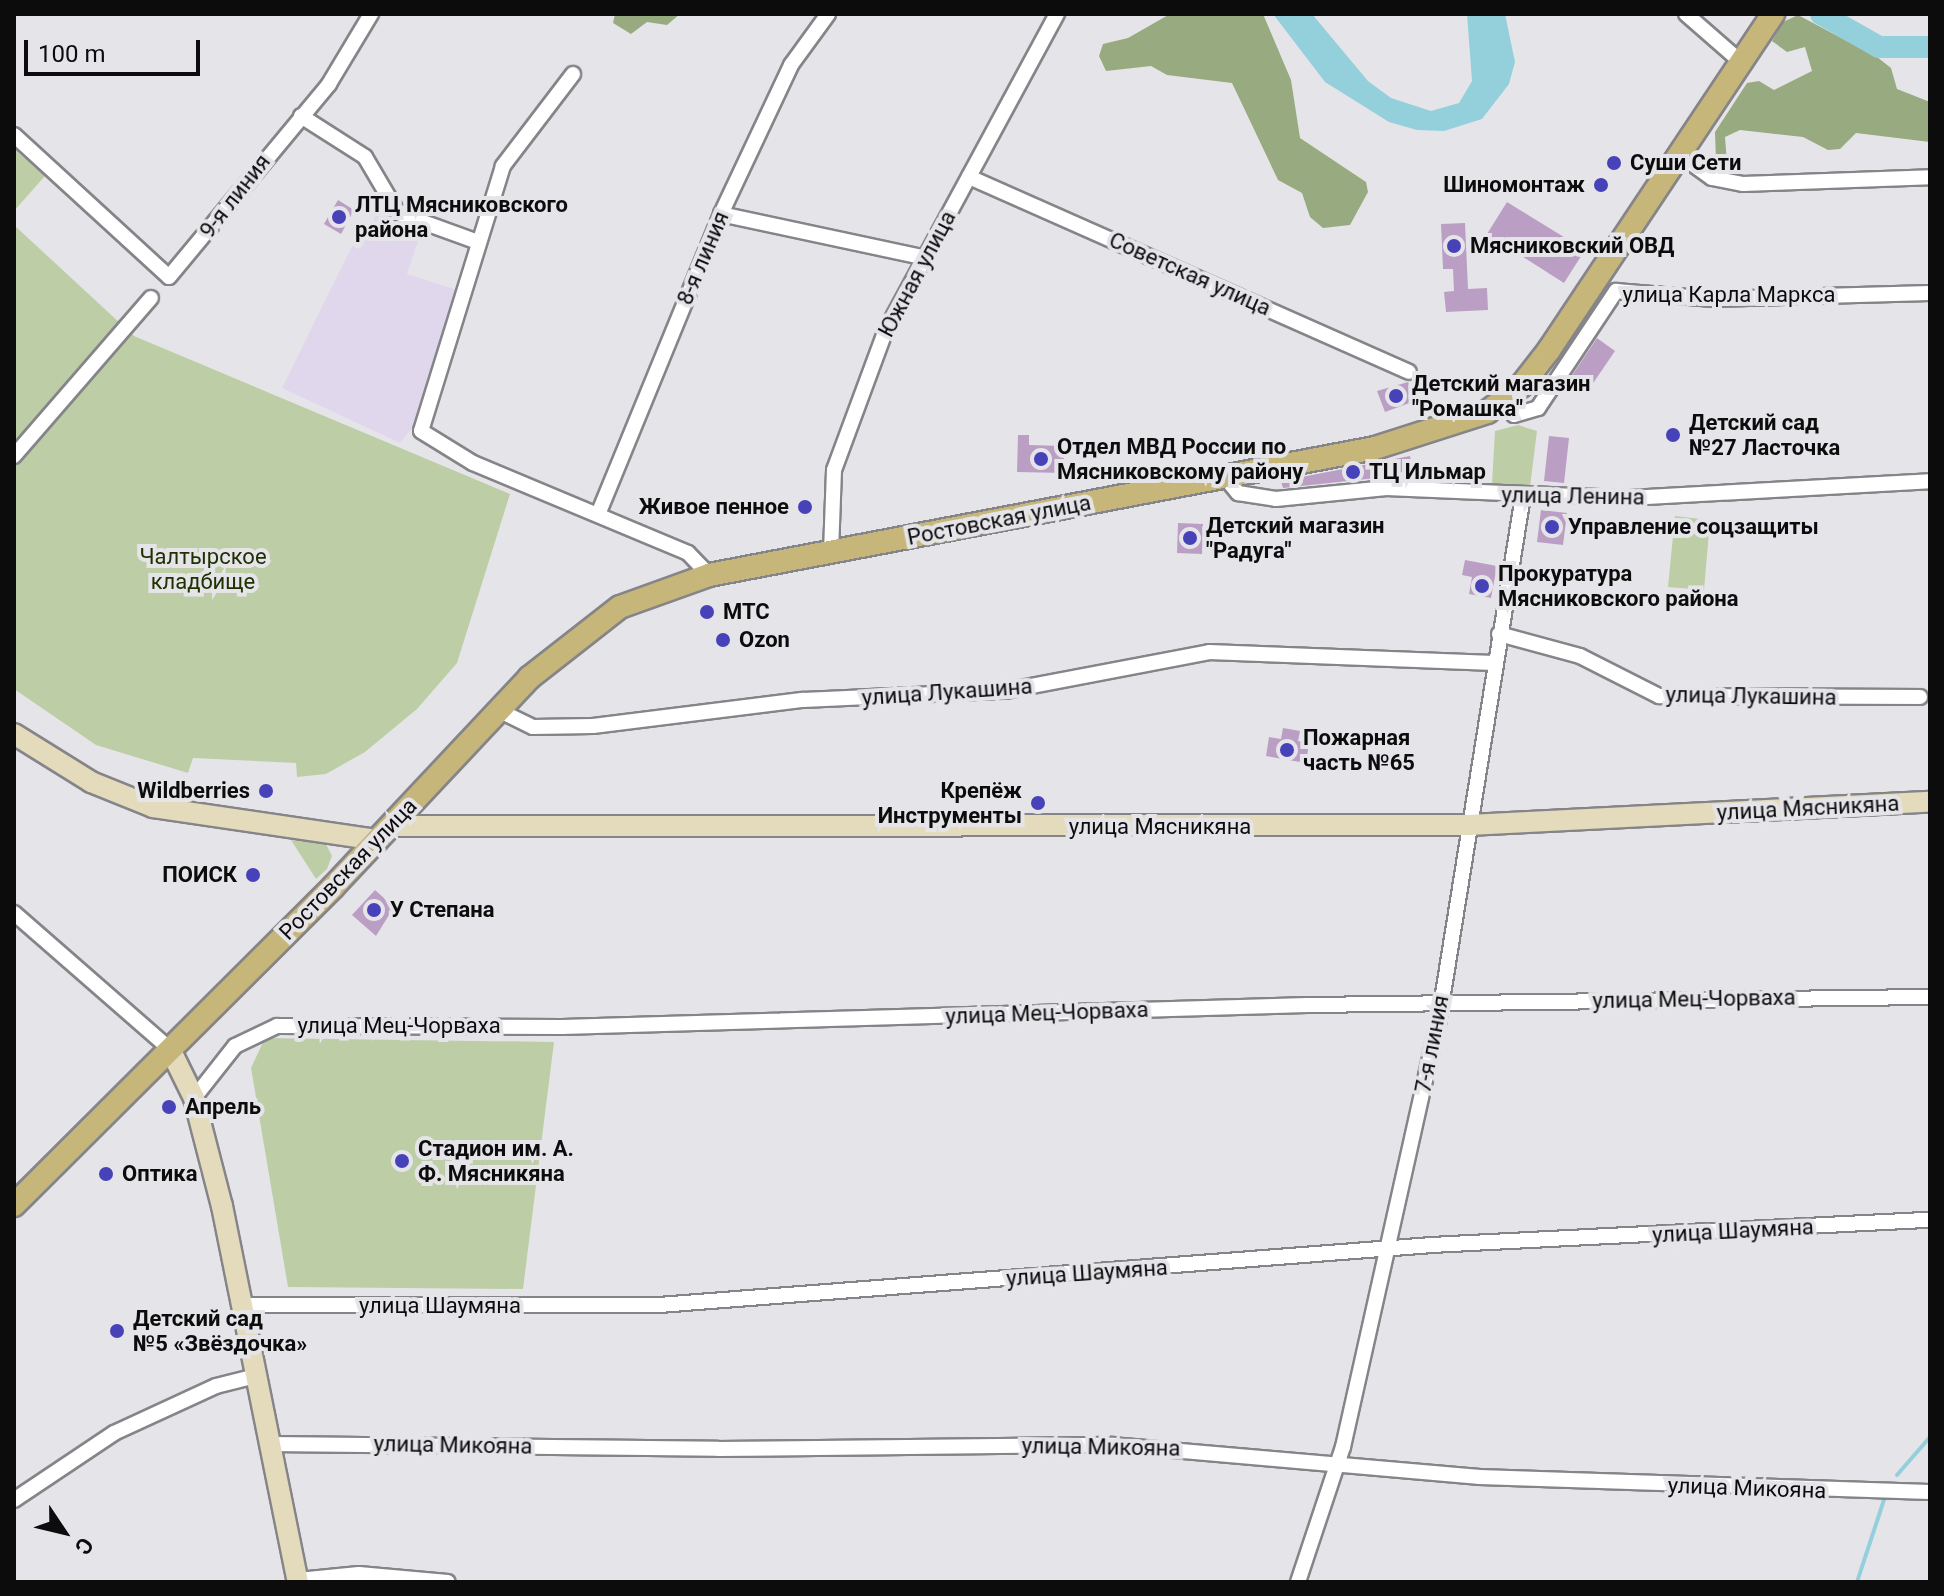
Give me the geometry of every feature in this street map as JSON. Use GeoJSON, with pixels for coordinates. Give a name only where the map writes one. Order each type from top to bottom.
{"type":"FeatureCollection","features":[{"type":"Feature","properties":{"kind":"main road","name":"Ростовская улица"},"geometry":{"type":"LineString","coordinates":[[14,1205],[384,833],[498,710],[600,620],[644,596],[709,575],[1416,438],[1467,422],[1507,398],[1549,350],[1773,14]]}},
{"type":"Feature","properties":{"kind":"street","name":"9-я линия"},"geometry":{"type":"LineString","coordinates":[[14,135],[169,277],[329,84],[371,14]]}},
{"type":"Feature","properties":{"kind":"street","name":"8-я линия"},"geometry":{"type":"LineString","coordinates":[[599,512],[721,214],[791,65],[828,14]]}},
{"type":"Feature","properties":{"kind":"street","name":"Южная улица"},"geometry":{"type":"LineString","coordinates":[[831,552],[829,492],[842,443],[921,257],[969,177],[1057,14]]}},
{"type":"Feature","properties":{"kind":"street"},"geometry":{"type":"LineString","coordinates":[[1686,14],[1741,62]]}},
{"type":"Feature","properties":{"kind":"street"},"geometry":{"type":"LineString","coordinates":[[573,74],[503,166],[421,431],[473,463],[599,512],[688,553],[709,575]]}},
{"type":"Feature","properties":{"kind":"street"},"geometry":{"type":"LineString","coordinates":[[301,116],[372,164],[398,213],[478,242]]}},
{"type":"Feature","properties":{"kind":"street"},"geometry":{"type":"LineString","coordinates":[[1680,155],[1712,178],[1743,184],[1930,177]]}},
{"type":"Feature","properties":{"kind":"street","name":"Советская улица"},"geometry":{"type":"LineString","coordinates":[[969,177],[1409,372]]}},
{"type":"Feature","properties":{"kind":"street"},"geometry":{"type":"LineString","coordinates":[[721,214],[921,257]]}},
{"type":"Feature","properties":{"kind":"street","name":"улица Карла Маркса"},"geometry":{"type":"LineString","coordinates":[[1507,398],[1514,415],[1538,408],[1616,291],[1713,299],[1930,293]]}},
{"type":"Feature","properties":{"kind":"street"},"geometry":{"type":"LineString","coordinates":[[14,456],[151,298]]}},
{"type":"Feature","properties":{"kind":"street","name":"улица Ленина"},"geometry":{"type":"LineString","coordinates":[[1225,477],[1238,493],[1276,499],[1386,488],[1629,498],[1930,481]]}},
{"type":"Feature","properties":{"kind":"street","name":"7-я линия"},"geometry":{"type":"LineString","coordinates":[[1298,1582],[1338,1462],[1391,1248],[1441,1004],[1523,496]]}},
{"type":"Feature","properties":{"kind":"street","name":"улица Лукашина"},"geometry":{"type":"LineString","coordinates":[[1499,634],[1580,656],[1659,696],[1920,697]]}},
{"type":"Feature","properties":{"kind":"street","name":"улица Лукашина"},"geometry":{"type":"LineString","coordinates":[[498,710],[533,727],[606,725],[803,700],[1005,691],[1209,652],[1408,655],[1494,663]]}},
{"type":"Feature","properties":{"kind":"street","name":"улица Мясникяна"},"geometry":{"type":"LineString","coordinates":[[14,734],[91,782],[153,807],[384,833],[1469,825],[1930,802]]}},
{"type":"Feature","properties":{"kind":"street"},"geometry":{"type":"LineString","coordinates":[[14,913],[170,1049],[194,1098],[242,1305],[298,1581],[359,1574],[448,1582]]}},
{"type":"Feature","properties":{"kind":"street","name":"улица Мец-Чорваха"},"geometry":{"type":"LineString","coordinates":[[194,1098],[235,1046],[277,1026],[562,1027],[1441,1004],[1930,997]]}},
{"type":"Feature","properties":{"kind":"street","name":"улица Шаумяна"},"geometry":{"type":"LineString","coordinates":[[242,1305],[659,1305],[1391,1248],[1930,1220]]}},
{"type":"Feature","properties":{"kind":"street"},"geometry":{"type":"LineString","coordinates":[[14,1500],[114,1433],[216,1386],[256,1376]]}},
{"type":"Feature","properties":{"kind":"street","name":"улица Микояна"},"geometry":{"type":"LineString","coordinates":[[270,1444],[718,1449],[1113,1445],[1620,1485],[1930,1492]]}},
{"type":"Feature","properties":{"kind":"shaded area"},"geometry":{"type":"Polygon","coordinates":[[[378,211],[422,229],[407,274],[457,290],[411,430],[400,443],[282,388],[352,246],[360,249],[378,211]]]}},
{"type":"Feature","properties":{"kind":"green space"},"geometry":{"type":"Polygon","coordinates":[[[615,14],[680,14],[667,25],[647,22],[631,34],[613,23],[615,14]]]}},
{"type":"Feature","properties":{"kind":"green space"},"geometry":{"type":"Polygon","coordinates":[[[1170,14],[1263,14],[1291,80],[1300,138],[1366,182],[1368,192],[1350,225],[1323,228],[1310,217],[1302,193],[1278,180],[1232,83],[1167,75],[1151,66],[1106,71],[1099,56],[1103,44],[1128,38],[1170,14]]]}},
{"type":"Feature","properties":{"kind":"green space"},"geometry":{"type":"Polygon","coordinates":[[[1798,15],[1877,57],[1891,68],[1897,89],[1930,102],[1930,142],[1856,133],[1840,149],[1828,150],[1803,137],[1740,130],[1725,137],[1727,163],[1716,161],[1715,132],[1747,83],[1759,81],[1774,90],[1812,71],[1805,47],[1787,52],[1772,41],[1783,22],[1798,15]]]}},
{"type":"Feature","properties":{"kind":"green space"},"geometry":{"type":"Polygon","coordinates":[[[14,149],[45,176],[14,211],[14,149]]]}},
{"type":"Feature","properties":{"kind":"green space","name":"Чалтырское кладбище"},"geometry":{"type":"Polygon","coordinates":[[[14,225],[134,336],[510,494],[457,663],[417,709],[365,752],[326,774],[297,777],[296,763],[193,758],[188,773],[96,745],[14,689],[14,225]]]}},
{"type":"Feature","properties":{"kind":"green space"},"geometry":{"type":"Polygon","coordinates":[[[1518,425],[1537,431],[1530,487],[1492,484],[1495,431],[1518,425]]]}},
{"type":"Feature","properties":{"kind":"green space"},"geometry":{"type":"Polygon","coordinates":[[[1675,516],[1710,520],[1704,590],[1668,587],[1675,516]]]}},
{"type":"Feature","properties":{"kind":"green space"},"geometry":{"type":"Polygon","coordinates":[[[291,840],[326,844],[332,856],[327,869],[316,879],[291,840]]]}},
{"type":"Feature","properties":{"kind":"green space","name":"Стадион им. А. Ф. Мясникяна"},"geometry":{"type":"Polygon","coordinates":[[[265,1038],[554,1042],[523,1289],[288,1287],[251,1068],[265,1038]]]}},
{"type":"Feature","properties":{"kind":"water"},"geometry":{"type":"Polygon","coordinates":[[[1273,14],[1312,14],[1368,81],[1391,98],[1431,111],[1459,103],[1472,81],[1467,14],[1505,14],[1515,62],[1509,84],[1482,119],[1444,131],[1417,130],[1389,122],[1325,82],[1273,14]]]}},
{"type":"Feature","properties":{"kind":"building","name":"ЛТЦ Мясниковского района"},"geometry":{"type":"Polygon","coordinates":[[[338,200],[354,210],[341,234],[324,224],[338,200]]]}},
{"type":"Feature","properties":{"kind":"building"},"geometry":{"type":"Polygon","coordinates":[[[1507,202],[1585,250],[1564,283],[1487,234],[1507,202]]]}},
{"type":"Feature","properties":{"kind":"building","name":"Мясниковский ОВД"},"geometry":{"type":"Polygon","coordinates":[[[1465,223],[1468,289],[1487,288],[1488,310],[1446,312],[1444,292],[1454,291],[1453,269],[1443,269],[1441,224],[1465,223]]]}},
{"type":"Feature","properties":{"kind":"building"},"geometry":{"type":"Polygon","coordinates":[[[1597,338],[1615,351],[1585,395],[1567,383],[1597,338]]]}},
{"type":"Feature","properties":{"kind":"building","name":"Детский магазин \"Ромашка\""},"geometry":{"type":"Polygon","coordinates":[[[1408,382],[1415,401],[1385,412],[1377,391],[1408,382]]]}},
{"type":"Feature","properties":{"kind":"building","name":"Отдел МВД России по Мясниковскому району"},"geometry":{"type":"Polygon","coordinates":[[[1018,435],[1029,435],[1029,445],[1064,446],[1064,473],[1017,472],[1018,435]]]}},
{"type":"Feature","properties":{"kind":"building"},"geometry":{"type":"Polygon","coordinates":[[[1549,436],[1569,438],[1564,483],[1544,481],[1549,436]]]}},
{"type":"Feature","properties":{"kind":"building"},"geometry":{"type":"Polygon","coordinates":[[[1410,456],[1413,470],[1390,475],[1387,464],[1376,478],[1283,488],[1281,481],[1410,456]]]}},
{"type":"Feature","properties":{"kind":"building","name":"Управление соцзащиты"},"geometry":{"type":"Polygon","coordinates":[[[1541,510],[1567,513],[1563,545],[1537,542],[1541,510]]]}},
{"type":"Feature","properties":{"kind":"building","name":"Детский магазин \"Радуга\""},"geometry":{"type":"Polygon","coordinates":[[[1178,523],[1203,524],[1202,554],[1177,553],[1178,523]]]}},
{"type":"Feature","properties":{"kind":"building","name":"Прокуратура Мясниковского района"},"geometry":{"type":"Polygon","coordinates":[[[1465,560],[1497,566],[1491,598],[1469,594],[1472,577],[1462,575],[1465,560]]]}},
{"type":"Feature","properties":{"kind":"building","name":"Пожарная часть №65"},"geometry":{"type":"Polygon","coordinates":[[[1283,728],[1300,731],[1298,741],[1309,743],[1306,763],[1266,756],[1269,737],[1281,739],[1283,728]]]}},
{"type":"Feature","properties":{"kind":"building","name":"У Степана"},"geometry":{"type":"Polygon","coordinates":[[[375,890],[394,907],[376,936],[352,915],[375,890]]]}},
{"type":"Feature","properties":{"kind":"waterway"},"geometry":{"type":"LineString","coordinates":[[1821,14],[1879,47],[1930,47]]}},
{"type":"Feature","properties":{"kind":"waterway"},"geometry":{"type":"LineString","coordinates":[[1897,1475],[1930,1437]]}},
{"type":"Feature","properties":{"kind":"waterway"},"geometry":{"type":"LineString","coordinates":[[1857,1582],[1885,1497]]}},
{"type":"Feature","properties":{"kind":"place","name":"Суши Сети"},"geometry":{"type":"Point","coordinates":[1614,163]}},
{"type":"Feature","properties":{"kind":"place","name":"Шиномонтаж"},"geometry":{"type":"Point","coordinates":[1601,185]}},
{"type":"Feature","properties":{"kind":"place","name":"ЛТЦ Мясниковского района"},"geometry":{"type":"Point","coordinates":[339,217]}},
{"type":"Feature","properties":{"kind":"place","name":"Мясниковский ОВД"},"geometry":{"type":"Point","coordinates":[1454,246]}},
{"type":"Feature","properties":{"kind":"place","name":"Детский магазин \"Ромашка\""},"geometry":{"type":"Point","coordinates":[1396,396]}},
{"type":"Feature","properties":{"kind":"place","name":"Детский сад №27 Ласточка"},"geometry":{"type":"Point","coordinates":[1673,435]}},
{"type":"Feature","properties":{"kind":"place","name":"Отдел МВД России по Мясниковскому району"},"geometry":{"type":"Point","coordinates":[1041,459]}},
{"type":"Feature","properties":{"kind":"place","name":"ТЦ Ильмар"},"geometry":{"type":"Point","coordinates":[1353,472]}},
{"type":"Feature","properties":{"kind":"place","name":"Живое пенное"},"geometry":{"type":"Point","coordinates":[805,507]}},
{"type":"Feature","properties":{"kind":"place","name":"Управление соцзащиты"},"geometry":{"type":"Point","coordinates":[1552,527]}},
{"type":"Feature","properties":{"kind":"place","name":"Детский магазин \"Радуга\""},"geometry":{"type":"Point","coordinates":[1190,538]}},
{"type":"Feature","properties":{"kind":"place","name":"Прокуратура Мясниковского района"},"geometry":{"type":"Point","coordinates":[1482,586]}},
{"type":"Feature","properties":{"kind":"place","name":"МТС"},"geometry":{"type":"Point","coordinates":[707,612]}},
{"type":"Feature","properties":{"kind":"place","name":"Ozon"},"geometry":{"type":"Point","coordinates":[723,640]}},
{"type":"Feature","properties":{"kind":"place","name":"Пожарная часть №65"},"geometry":{"type":"Point","coordinates":[1287,750]}},
{"type":"Feature","properties":{"kind":"place","name":"Wildberries"},"geometry":{"type":"Point","coordinates":[266,791]}},
{"type":"Feature","properties":{"kind":"place","name":"Крепёж Инструменты"},"geometry":{"type":"Point","coordinates":[1038,803]}},
{"type":"Feature","properties":{"kind":"place","name":"ПОИСК"},"geometry":{"type":"Point","coordinates":[253,875]}},
{"type":"Feature","properties":{"kind":"place","name":"У Степана"},"geometry":{"type":"Point","coordinates":[374,910]}},
{"type":"Feature","properties":{"kind":"place","name":"Апрель"},"geometry":{"type":"Point","coordinates":[169,1107]}},
{"type":"Feature","properties":{"kind":"place","name":"Стадион им. А. Ф. Мясникяна"},"geometry":{"type":"Point","coordinates":[402,1161]}},
{"type":"Feature","properties":{"kind":"place","name":"Оптика"},"geometry":{"type":"Point","coordinates":[106,1174]}},
{"type":"Feature","properties":{"kind":"place","name":"Детский сад №5 «Звёздочка»"},"geometry":{"type":"Point","coordinates":[117,1331]}}]}
